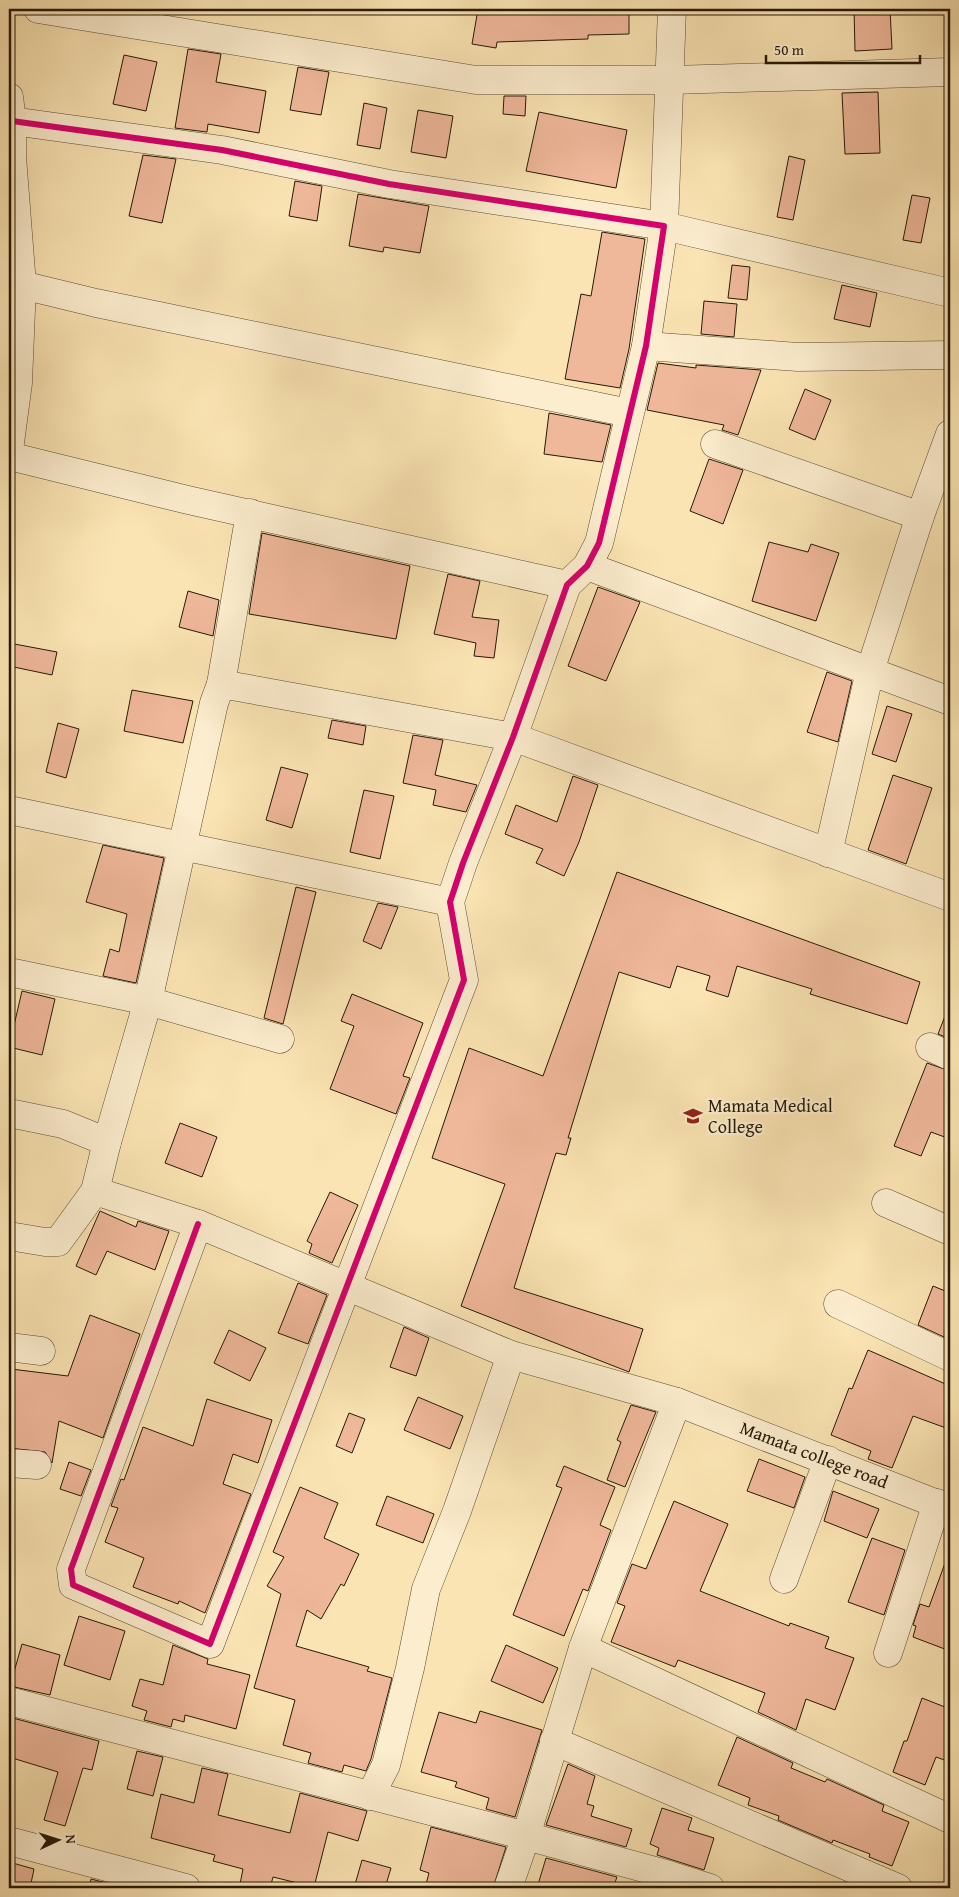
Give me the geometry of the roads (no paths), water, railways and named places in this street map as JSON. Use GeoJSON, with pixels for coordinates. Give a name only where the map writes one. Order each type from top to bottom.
{"type":"FeatureCollection","features":[{"type":"Feature","properties":{"kind":"street"},"geometry":{"type":"LineString","coordinates":[[38,9],[476,80],[671,80],[950,72]]}},
{"type":"Feature","properties":{"kind":"street"},"geometry":{"type":"LineString","coordinates":[[198,1224],[71,1569],[72,1585],[210,1644],[349,1286],[464,980],[450,902],[463,863],[513,737],[567,585],[587,566],[599,543],[646,346],[664,226],[671,80],[672,9]]}},
{"type":"Feature","properties":{"kind":"street"},"geometry":{"type":"LineString","coordinates":[[9,450],[18,383],[22,285],[10,157],[11,109],[389,184],[664,226],[950,293]]}},
{"type":"Feature","properties":{"kind":"street"},"geometry":{"type":"LineString","coordinates":[[22,285],[96,303],[629,413]]}},
{"type":"Feature","properties":{"kind":"street"},"geometry":{"type":"LineString","coordinates":[[646,346],[798,358],[950,355]]}},
{"type":"Feature","properties":{"kind":"street"},"geometry":{"type":"LineString","coordinates":[[828,853],[870,671],[920,516],[950,434]]}},
{"type":"Feature","properties":{"kind":"street"},"geometry":{"type":"LineString","coordinates":[[715,444],[920,516]]}},
{"type":"Feature","properties":{"kind":"street"},"geometry":{"type":"LineString","coordinates":[[9,456],[567,585]]}},
{"type":"Feature","properties":{"kind":"street"},"geometry":{"type":"LineString","coordinates":[[9,1236],[58,1242],[95,1191],[107,1142],[148,1001],[214,703],[221,684],[250,513]]}},
{"type":"Feature","properties":{"kind":"street"},"geometry":{"type":"LineString","coordinates":[[587,566],[950,701]]}},
{"type":"Feature","properties":{"kind":"street"},"geometry":{"type":"LineString","coordinates":[[221,684],[513,737],[950,897]]}},
{"type":"Feature","properties":{"kind":"street"},"geometry":{"type":"LineString","coordinates":[[9,810],[450,902]]}},
{"type":"Feature","properties":{"kind":"street"},"geometry":{"type":"LineString","coordinates":[[9,972],[148,1001],[280,1038]]}},
{"type":"Feature","properties":{"kind":"street"},"geometry":{"type":"LineString","coordinates":[[9,1113],[63,1124],[107,1142]]}},
{"type":"Feature","properties":{"kind":"street","name":"Mamata college road"},"geometry":{"type":"LineString","coordinates":[[95,1191],[198,1224],[511,1355],[677,1402],[944,1506]]}},
{"type":"Feature","properties":{"kind":"street"},"geometry":{"type":"LineString","coordinates":[[886,1203],[950,1231]]}},
{"type":"Feature","properties":{"kind":"street"},"geometry":{"type":"LineString","coordinates":[[838,1304],[950,1357]]}},
{"type":"Feature","properties":{"kind":"street"},"geometry":{"type":"LineString","coordinates":[[9,1347],[41,1351]]}},
{"type":"Feature","properties":{"kind":"street"},"geometry":{"type":"LineString","coordinates":[[370,1796],[386,1765],[410,1668],[426,1589],[457,1510],[511,1355]]}},
{"type":"Feature","properties":{"kind":"street"},"geometry":{"type":"LineString","coordinates":[[508,1888],[526,1836],[583,1648],[677,1402]]}},
{"type":"Feature","properties":{"kind":"street"},"geometry":{"type":"LineString","coordinates":[[784,1579],[828,1460]]}},
{"type":"Feature","properties":{"kind":"street"},"geometry":{"type":"LineString","coordinates":[[9,1463],[36,1465]]}},
{"type":"Feature","properties":{"kind":"street"},"geometry":{"type":"LineString","coordinates":[[888,1653],[944,1506]]}},
{"type":"Feature","properties":{"kind":"street"},"geometry":{"type":"LineString","coordinates":[[583,1648],[950,1820]]}},
{"type":"Feature","properties":{"kind":"street"},"geometry":{"type":"LineString","coordinates":[[9,1701],[526,1836],[666,1874],[710,1888]]}},
{"type":"Feature","properties":{"kind":"street"},"geometry":{"type":"LineString","coordinates":[[554,1742],[898,1888]]}},
{"type":"Feature","properties":{"kind":"street"},"geometry":{"type":"LineString","coordinates":[[9,1842],[186,1888]]}},
{"type":"Feature","properties":{"kind":"place","name":"Mamata Medical College"},"geometry":{"type":"Point","coordinates":[693,1116]}}]}
